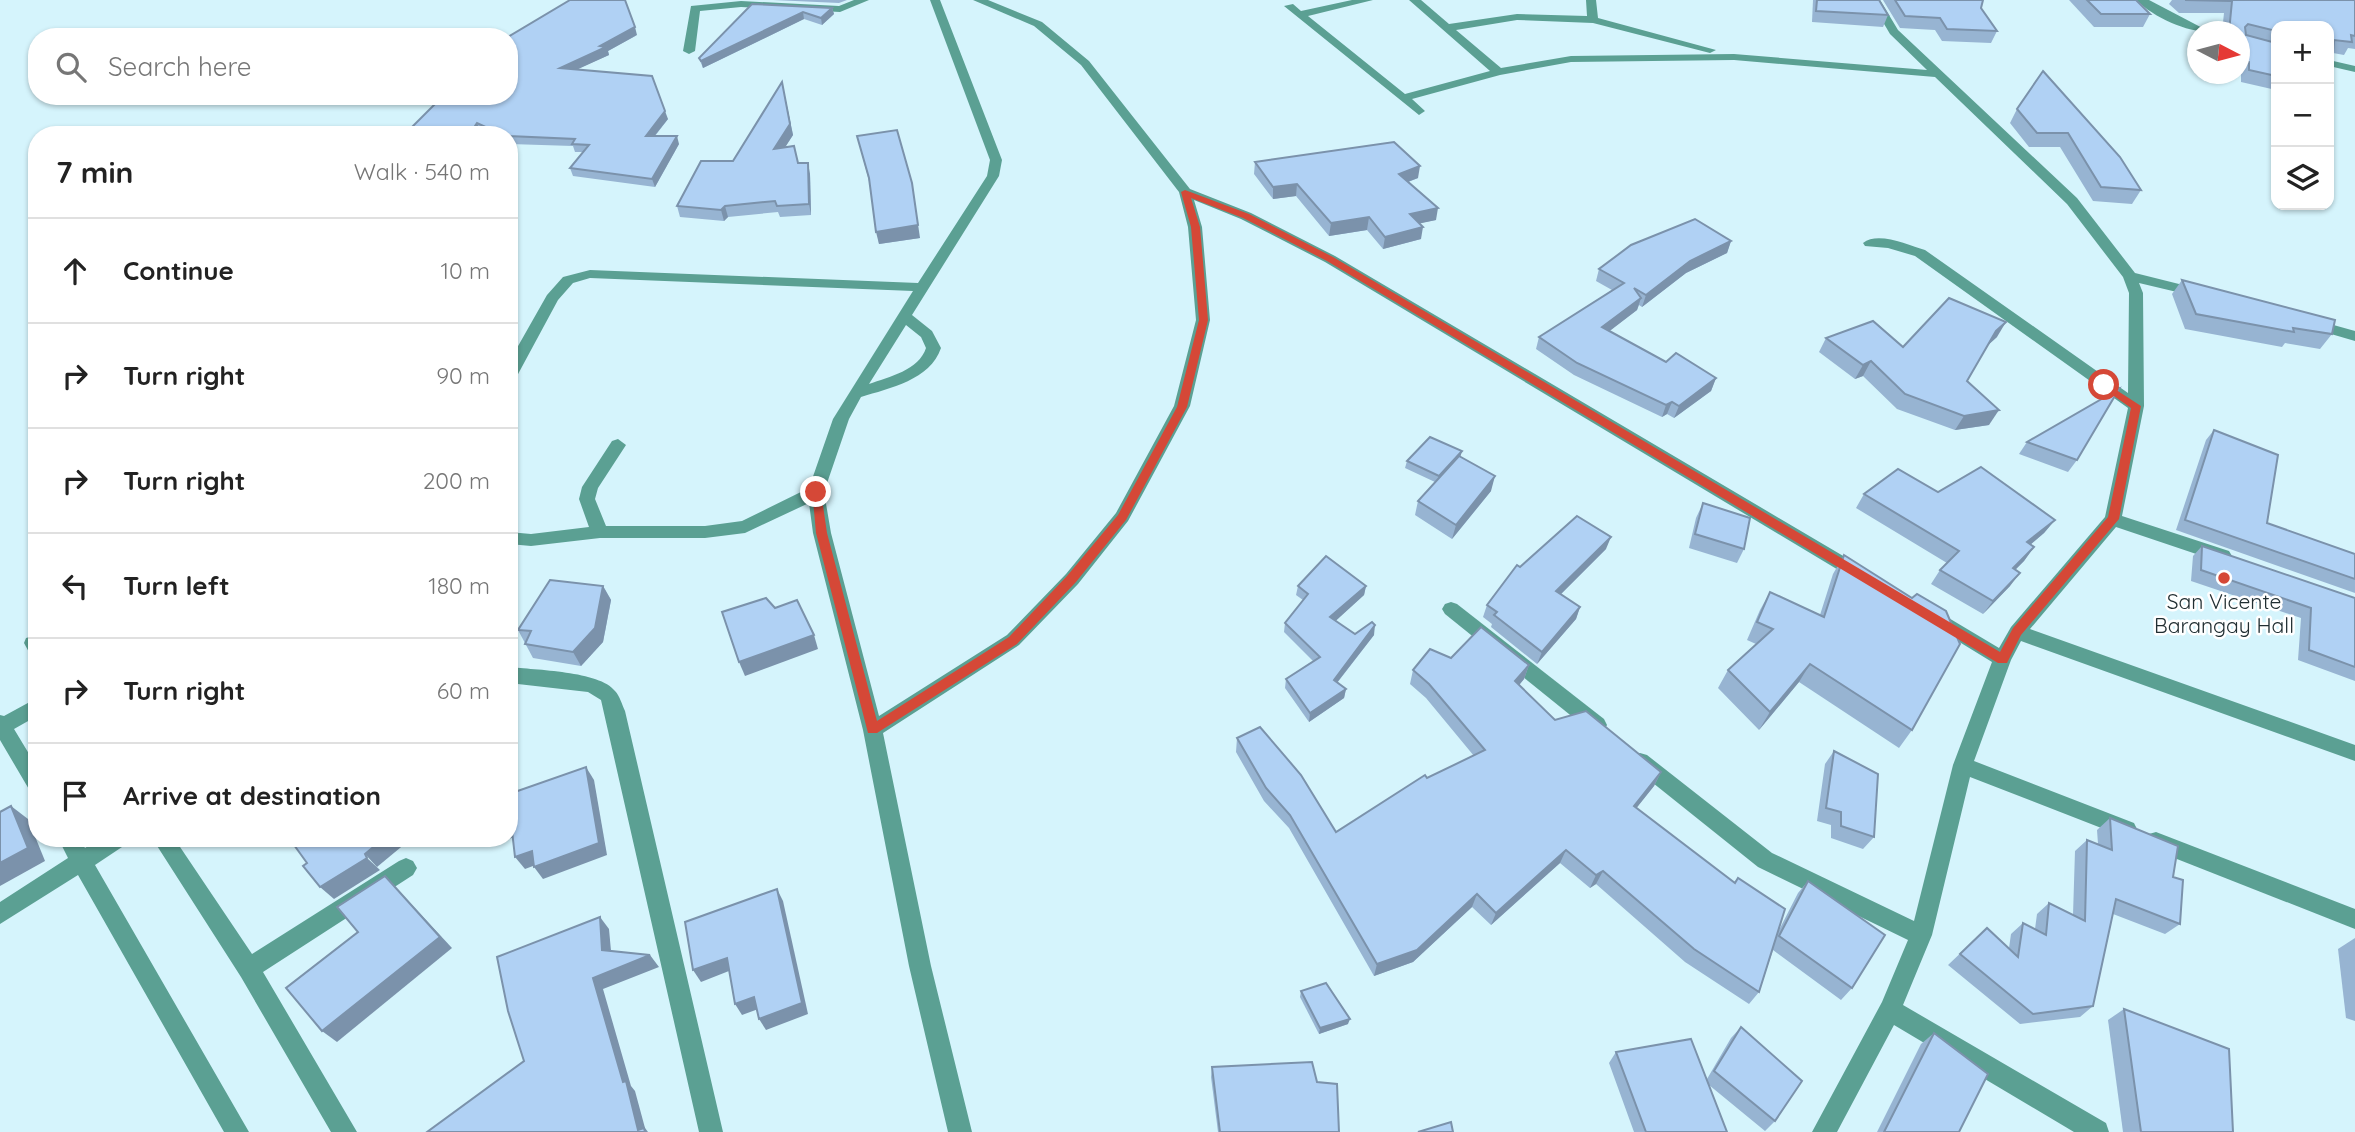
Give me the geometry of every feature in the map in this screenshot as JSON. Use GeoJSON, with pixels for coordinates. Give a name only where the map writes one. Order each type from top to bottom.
{"type":"FeatureCollection","features":[{"type":"Feature","properties":{"kind":"street"},"geometry":{"type":"LineString","coordinates":[[689,51],[695,8],[741,4],[839,9],[864,0]]}},
{"type":"Feature","properties":{"kind":"street"},"geometry":{"type":"LineString","coordinates":[[935,0],[996,160],[992,176],[855,393],[841,419],[816,492],[822,533],[873,730],[920,965],[960,1132]]}},
{"type":"Feature","properties":{"kind":"street"},"geometry":{"type":"LineString","coordinates":[[873,730],[1013,640],[1072,579],[1122,517],[1182,407],[1203,320],[1195,227],[1185,192],[1085,63],[1038,24],[978,0]]}},
{"type":"Feature","properties":{"kind":"street"},"geometry":{"type":"LineString","coordinates":[[1301,14],[1368,0]]}},
{"type":"Feature","properties":{"kind":"street"},"geometry":{"type":"LineString","coordinates":[[1414,0],[1499,72]]}},
{"type":"Feature","properties":{"kind":"street"},"geometry":{"type":"LineString","coordinates":[[1591,0],[1593,20]]}},
{"type":"Feature","properties":{"kind":"street"},"geometry":{"type":"LineString","coordinates":[[1824,1132],[1890,1010],[1921,935],[1962,765],[2002,659],[2017,632],[2113,519],[2136,406],[2136,293],[2130,276],[2072,201],[1894,32],[1875,0]]}},
{"type":"Feature","properties":{"kind":"street"},"geometry":{"type":"LineString","coordinates":[[2141,0],[2187,25]]}},
{"type":"Feature","properties":{"kind":"street"},"geometry":{"type":"LineString","coordinates":[[1289,6],[1419,111]]}},
{"type":"Feature","properties":{"kind":"street"},"geometry":{"type":"LineString","coordinates":[[1447,27],[1517,17],[1593,20],[1734,57]]}},
{"type":"Feature","properties":{"kind":"street"},"geometry":{"type":"LineString","coordinates":[[1403,98],[1499,72],[1571,59],[1734,57],[1936,74]]}},
{"type":"Feature","properties":{"kind":"street"},"geometry":{"type":"LineString","coordinates":[[2334,64],[2355,69]]}},
{"type":"Feature","properties":{"kind":"street"},"geometry":{"type":"LineString","coordinates":[[1185,192],[1246,216],[1330,259],[1872,582]]}},
{"type":"Feature","properties":{"kind":"street"},"geometry":{"type":"LineString","coordinates":[[1870,243],[1889,244],[1920,253],[2136,406]]}},
{"type":"Feature","properties":{"kind":"street"},"geometry":{"type":"LineString","coordinates":[[518,360],[552,298],[568,280],[590,274],[921,287]]}},
{"type":"Feature","properties":{"kind":"street"},"geometry":{"type":"LineString","coordinates":[[2130,276],[2214,298]]}},
{"type":"Feature","properties":{"kind":"street"},"geometry":{"type":"LineString","coordinates":[[855,393],[916,370],[931,357],[934,349],[931,338],[903,316]]}},
{"type":"Feature","properties":{"kind":"street"},"geometry":{"type":"LineString","coordinates":[[2291,318],[2355,336]]}},
{"type":"Feature","properties":{"kind":"street"},"geometry":{"type":"LineString","coordinates":[[600,532],[587,499],[590,487],[618,445]]}},
{"type":"Feature","properties":{"kind":"street"},"geometry":{"type":"LineString","coordinates":[[518,539],[531,540],[600,532],[705,532],[745,527],[816,492]]}},
{"type":"Feature","properties":{"kind":"street"},"geometry":{"type":"LineString","coordinates":[[2113,519],[2241,562]]}},
{"type":"Feature","properties":{"kind":"street"},"geometry":{"type":"LineString","coordinates":[[1451,609],[1765,860],[1921,935]]}},
{"type":"Feature","properties":{"kind":"street"},"geometry":{"type":"LineString","coordinates":[[1920,610],[2002,659]]}},
{"type":"Feature","properties":{"kind":"street"},"geometry":{"type":"LineString","coordinates":[[2017,632],[2355,752]]}},
{"type":"Feature","properties":{"kind":"street"},"geometry":{"type":"LineString","coordinates":[[518,676],[592,685],[608,695],[615,711],[711,1132]]}},
{"type":"Feature","properties":{"kind":"street"},"geometry":{"type":"LineString","coordinates":[[28,711],[1,725],[28,770]]}},
{"type":"Feature","properties":{"kind":"street"},"geometry":{"type":"LineString","coordinates":[[1962,765],[2355,919]]}},
{"type":"Feature","properties":{"kind":"street"},"geometry":{"type":"LineString","coordinates":[[73,847],[237,1132]]}},
{"type":"Feature","properties":{"kind":"street"},"geometry":{"type":"LineString","coordinates":[[0,914],[104,847]]}},
{"type":"Feature","properties":{"kind":"street"},"geometry":{"type":"LineString","coordinates":[[168,847],[249,969],[345,1132]]}},
{"type":"Feature","properties":{"kind":"street"},"geometry":{"type":"LineString","coordinates":[[249,969],[406,868]]}},
{"type":"Feature","properties":{"kind":"street"},"geometry":{"type":"LineString","coordinates":[[1890,1010],[2097,1132]]}},
{"type":"Feature","properties":{"kind":"building"},"geometry":{"type":"Polygon","coordinates":[[[570,0],[625,0],[635,27],[600,46],[606,47],[560,68],[652,76],[665,111],[646,136],[677,136],[652,179],[570,168],[589,145],[572,144],[575,139],[518,136],[518,126],[484,126],[477,123],[475,126],[413,126],[434,105],[518,105],[518,31],[570,0]]]}},
{"type":"Feature","properties":{"kind":"building"},"geometry":{"type":"Polygon","coordinates":[[[1817,0],[1879,0],[1888,15],[1816,11],[1817,0]]]}},
{"type":"Feature","properties":{"kind":"building"},"geometry":{"type":"Polygon","coordinates":[[[1895,0],[1983,0],[1981,8],[1997,31],[1947,29],[1940,18],[1905,16],[1895,0]]]}},
{"type":"Feature","properties":{"kind":"building"},"geometry":{"type":"Polygon","coordinates":[[[2087,0],[2136,0],[2150,14],[2101,14],[2087,0]]]}},
{"type":"Feature","properties":{"kind":"building"},"geometry":{"type":"Polygon","coordinates":[[[2185,0],[2355,0],[2355,36],[2351,35],[2352,42],[2334,40],[2334,21],[2271,21],[2271,30],[2250,24],[2250,21],[2230,21],[2232,1],[2185,0]]]}},
{"type":"Feature","properties":{"kind":"building"},"geometry":{"type":"Polygon","coordinates":[[[752,4],[832,8],[821,18],[803,12],[701,61],[699,58],[752,4]]]}},
{"type":"Feature","properties":{"kind":"building"},"geometry":{"type":"Polygon","coordinates":[[[2250,36],[2271,42],[2271,75],[2250,70],[2250,36]]]}},
{"type":"Feature","properties":{"kind":"building"},"geometry":{"type":"Polygon","coordinates":[[[2043,71],[2120,157],[2141,190],[2101,187],[2068,133],[2037,133],[2017,109],[2043,71]]]}},
{"type":"Feature","properties":{"kind":"building"},"geometry":{"type":"Polygon","coordinates":[[[782,82],[790,124],[774,149],[794,146],[798,163],[808,163],[809,204],[777,206],[775,201],[725,206],[721,210],[677,206],[701,161],[733,161],[782,82]]]}},
{"type":"Feature","properties":{"kind":"building"},"geometry":{"type":"Polygon","coordinates":[[[897,130],[912,183],[918,225],[876,232],[869,178],[857,136],[897,130]]]}},
{"type":"Feature","properties":{"kind":"building"},"geometry":{"type":"Polygon","coordinates":[[[1394,142],[1420,166],[1399,174],[1438,208],[1410,214],[1423,227],[1385,237],[1369,217],[1331,223],[1297,184],[1273,187],[1255,162],[1394,142]]]}},
{"type":"Feature","properties":{"kind":"building"},"geometry":{"type":"Polygon","coordinates":[[[1695,219],[1731,241],[1690,261],[1646,295],[1634,288],[1641,298],[1602,327],[1666,362],[1676,353],[1716,378],[1679,406],[1672,402],[1666,405],[1577,363],[1539,337],[1624,283],[1599,269],[1631,245],[1695,219]]]}},
{"type":"Feature","properties":{"kind":"building"},"geometry":{"type":"Polygon","coordinates":[[[2182,280],[2335,320],[2332,334],[2293,328],[2294,332],[2196,314],[2182,280]]]}},
{"type":"Feature","properties":{"kind":"building"},"geometry":{"type":"Polygon","coordinates":[[[1949,298],[2006,322],[1996,331],[1967,381],[1999,410],[1964,416],[1905,394],[1871,361],[1863,365],[1826,338],[1873,321],[1903,347],[1949,298]]]}},
{"type":"Feature","properties":{"kind":"building"},"geometry":{"type":"Polygon","coordinates":[[[2119,389],[2077,460],[2027,442],[2119,389]]]}},
{"type":"Feature","properties":{"kind":"building"},"geometry":{"type":"Polygon","coordinates":[[[2214,430],[2278,455],[2267,523],[2355,554],[2355,579],[2185,520],[2214,430]]]}},
{"type":"Feature","properties":{"kind":"building"},"geometry":{"type":"Polygon","coordinates":[[[1430,437],[1462,451],[1439,476],[1407,461],[1430,437]]]}},
{"type":"Feature","properties":{"kind":"building"},"geometry":{"type":"Polygon","coordinates":[[[1459,456],[1495,476],[1456,525],[1418,501],[1459,456]]]}},
{"type":"Feature","properties":{"kind":"building"},"geometry":{"type":"Polygon","coordinates":[[[1981,467],[2055,520],[2027,542],[2034,547],[2013,568],[2020,573],[1993,601],[1940,570],[1959,551],[1864,494],[1898,469],[1938,492],[1981,467]]]}},
{"type":"Feature","properties":{"kind":"building"},"geometry":{"type":"Polygon","coordinates":[[[1703,503],[1750,518],[1744,549],[1695,534],[1703,503]]]}},
{"type":"Feature","properties":{"kind":"building"},"geometry":{"type":"Polygon","coordinates":[[[1577,516],[1611,537],[1556,591],[1580,607],[1542,652],[1494,615],[1497,612],[1487,605],[1517,565],[1520,567],[1577,516]]]}},
{"type":"Feature","properties":{"kind":"building"},"geometry":{"type":"Polygon","coordinates":[[[2202,546],[2355,598],[2355,667],[2309,650],[2311,608],[2201,570],[2202,546]]]}},
{"type":"Feature","properties":{"kind":"building"},"geometry":{"type":"Polygon","coordinates":[[[1844,555],[1912,598],[1917,594],[1946,611],[1960,644],[1912,730],[1810,664],[1770,712],[1728,670],[1773,629],[1757,622],[1770,592],[1824,617],[1844,555]]]}},
{"type":"Feature","properties":{"kind":"building"},"geometry":{"type":"Polygon","coordinates":[[[1326,556],[1366,586],[1330,617],[1355,634],[1372,622],[1375,625],[1334,680],[1346,689],[1310,713],[1286,679],[1320,657],[1285,623],[1308,594],[1298,586],[1326,556]]]}},
{"type":"Feature","properties":{"kind":"building"},"geometry":{"type":"Polygon","coordinates":[[[550,580],[603,586],[595,628],[573,652],[525,644],[531,631],[518,630],[550,580]]]}},
{"type":"Feature","properties":{"kind":"building"},"geometry":{"type":"Polygon","coordinates":[[[766,598],[775,608],[797,600],[814,635],[739,662],[722,612],[766,598]]]}},
{"type":"Feature","properties":{"kind":"building"},"geometry":{"type":"Polygon","coordinates":[[[1481,627],[1529,665],[1515,681],[1555,720],[1586,711],[1661,772],[1634,806],[1735,883],[1738,878],[1785,909],[1759,992],[1694,949],[1603,871],[1596,875],[1566,850],[1496,913],[1477,894],[1417,950],[1377,964],[1290,815],[1266,788],[1237,738],[1260,727],[1301,775],[1336,832],[1425,775],[1427,778],[1485,750],[1429,684],[1413,670],[1430,649],[1451,658],[1481,627]]]}},
{"type":"Feature","properties":{"kind":"building"},"geometry":{"type":"Polygon","coordinates":[[[1834,751],[1878,774],[1874,837],[1841,826],[1841,812],[1826,808],[1834,751]]]}},
{"type":"Feature","properties":{"kind":"building"},"geometry":{"type":"Polygon","coordinates":[[[586,767],[599,843],[534,867],[532,851],[515,857],[514,847],[518,847],[518,791],[586,767]]]}},
{"type":"Feature","properties":{"kind":"building"},"geometry":{"type":"Polygon","coordinates":[[[11,806],[28,848],[0,863],[0,812],[11,806]]]}},
{"type":"Feature","properties":{"kind":"building"},"geometry":{"type":"Polygon","coordinates":[[[2110,818],[2178,846],[2173,877],[2183,880],[2180,924],[2116,899],[2093,1006],[2033,1014],[1960,954],[1987,928],[2018,957],[2023,923],[2046,935],[2049,903],[2085,921],[2087,840],[2112,850],[2110,818]]]}},
{"type":"Feature","properties":{"kind":"building"},"geometry":{"type":"Polygon","coordinates":[[[295,847],[373,847],[365,854],[367,858],[320,887],[303,866],[307,863],[295,847]]]}},
{"type":"Feature","properties":{"kind":"building"},"geometry":{"type":"Polygon","coordinates":[[[385,876],[440,937],[322,1031],[286,988],[358,932],[337,907],[385,876]]]}},
{"type":"Feature","properties":{"kind":"building"},"geometry":{"type":"Polygon","coordinates":[[[1808,881],[1885,935],[1852,988],[1779,936],[1808,881]]]}},
{"type":"Feature","properties":{"kind":"building"},"geometry":{"type":"Polygon","coordinates":[[[777,889],[802,1003],[759,1019],[754,997],[735,1004],[727,958],[693,970],[685,922],[777,889]]]}},
{"type":"Feature","properties":{"kind":"building"},"geometry":{"type":"Polygon","coordinates":[[[600,917],[602,950],[650,955],[593,978],[623,1082],[626,1081],[638,1130],[644,1128],[645,1132],[427,1132],[524,1061],[508,1011],[497,957],[600,917]]]}},
{"type":"Feature","properties":{"kind":"building"},"geometry":{"type":"Polygon","coordinates":[[[1326,983],[1350,1019],[1320,1028],[1301,991],[1326,983]]]}},
{"type":"Feature","properties":{"kind":"building"},"geometry":{"type":"Polygon","coordinates":[[[2124,1009],[2229,1049],[2233,1132],[2141,1132],[2124,1009]]]}},
{"type":"Feature","properties":{"kind":"building"},"geometry":{"type":"Polygon","coordinates":[[[1741,1027],[1802,1081],[1775,1121],[1714,1071],[1741,1027]]]}},
{"type":"Feature","properties":{"kind":"building"},"geometry":{"type":"Polygon","coordinates":[[[1934,1033],[1988,1074],[1959,1132],[1884,1132],[1934,1033]]]}},
{"type":"Feature","properties":{"kind":"building"},"geometry":{"type":"Polygon","coordinates":[[[1691,1039],[1727,1132],[1646,1132],[1616,1052],[1691,1039]]]}},
{"type":"Feature","properties":{"kind":"building"},"geometry":{"type":"Polygon","coordinates":[[[1312,1062],[1317,1082],[1337,1084],[1339,1132],[1220,1132],[1212,1067],[1312,1062]]]}},
{"type":"Feature","properties":{"kind":"building"},"geometry":{"type":"Polygon","coordinates":[[[1451,1122],[1453,1132],[1418,1132],[1451,1122]]]}},
{"type":"Feature","properties":{"kind":"place","name":"San Vicente Barangay Hall"},"geometry":{"type":"Point","coordinates":[2224,578]}},
{"type":"Feature","properties":{"kind":"route"},"geometry":{"type":"LineString","coordinates":[[816,492],[822,533],[873,730],[1013,640],[1072,579],[1122,517],[1182,407],[1203,320],[1195,227],[1185,192],[1246,216],[1330,259],[2002,659],[2017,632],[2113,519],[2136,406],[2104,385]]}}]}
